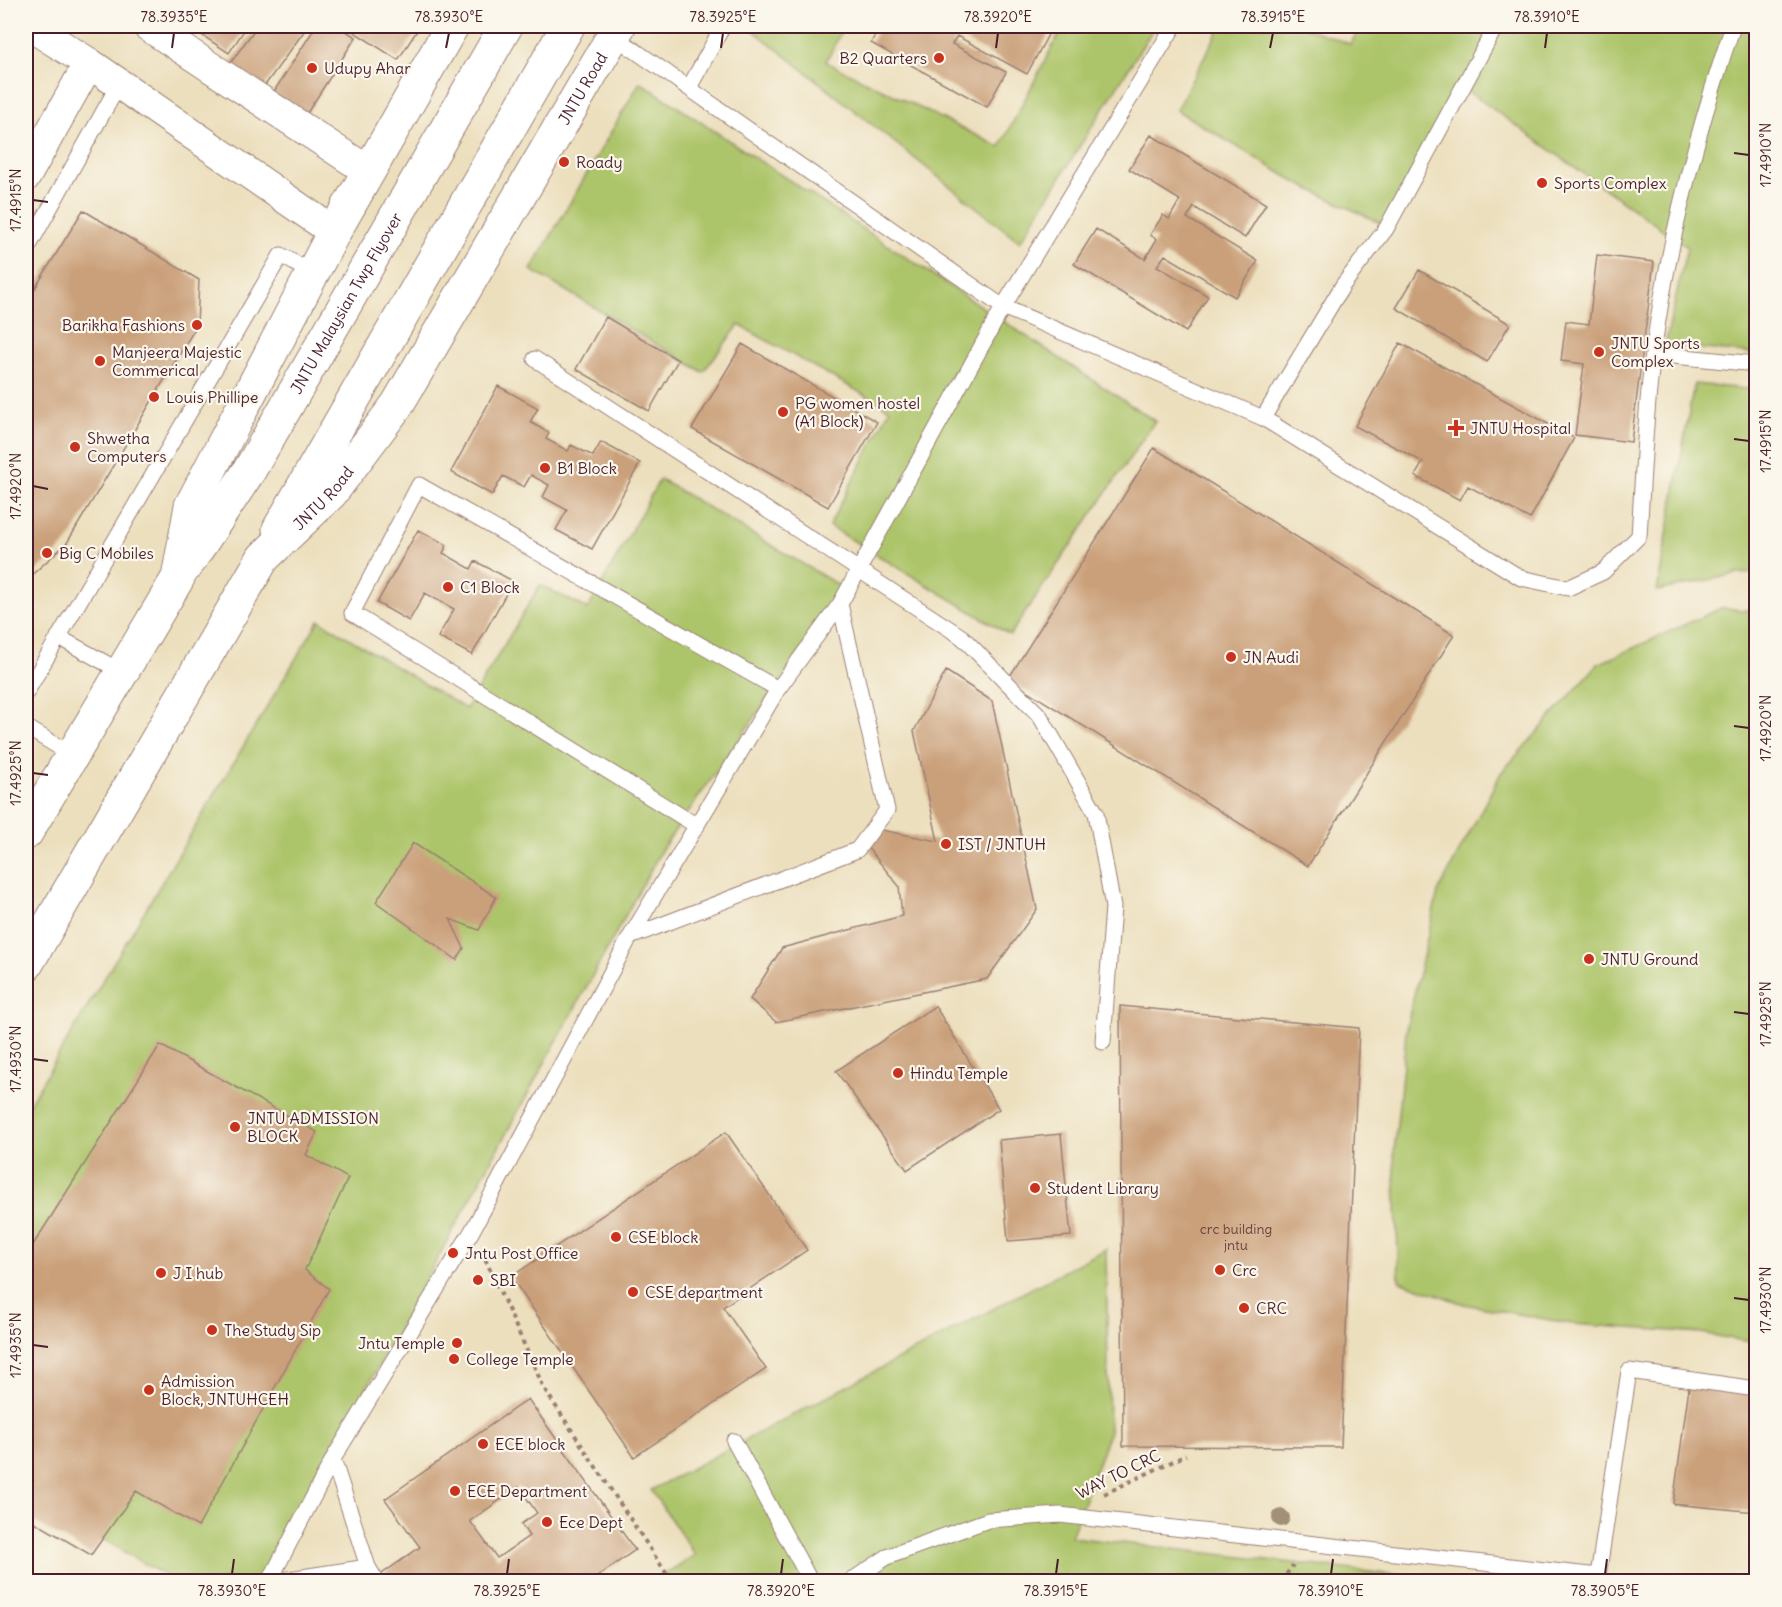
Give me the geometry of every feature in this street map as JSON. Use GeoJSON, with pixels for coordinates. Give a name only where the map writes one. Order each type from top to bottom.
{"type":"FeatureCollection","features":[{"type":"Feature","properties":{"kind":"main road"},"geometry":{"type":"LineString","coordinates":[[27,827],[178,578],[191,506],[334,232],[452,26]]}},
{"type":"Feature","properties":{"kind":"main road","name":"JNTU Malaysian Twp Flyover"},"geometry":{"type":"LineString","coordinates":[[178,578],[249,471],[506,26]]}},
{"type":"Feature","properties":{"kind":"main road"},"geometry":{"type":"LineString","coordinates":[[263,558],[568,26]]}},
{"type":"Feature","properties":{"kind":"main road","name":"JNTU Road"},"geometry":{"type":"LineString","coordinates":[[26,965],[263,558],[331,493],[397,405],[616,31]]}},
{"type":"Feature","properties":{"kind":"street"},"geometry":{"type":"LineString","coordinates":[[30,26],[89,63],[334,232]]}},
{"type":"Feature","properties":{"kind":"street"},"geometry":{"type":"LineString","coordinates":[[148,26],[368,171]]}},
{"type":"Feature","properties":{"kind":"street"},"geometry":{"type":"LineString","coordinates":[[26,176],[89,63]]}},
{"type":"Feature","properties":{"kind":"lane"},"geometry":{"type":"LineString","coordinates":[[690,87],[723,26]]}},
{"type":"Feature","properties":{"kind":"lane"},"geometry":{"type":"LineString","coordinates":[[269,1581],[333,1459],[472,1231],[630,937],[778,689],[840,604],[1003,307],[1174,26]]}},
{"type":"Feature","properties":{"kind":"lane"},"geometry":{"type":"LineString","coordinates":[[1263,418],[1343,285],[1386,229],[1496,26]]}},
{"type":"Feature","properties":{"kind":"lane"},"geometry":{"type":"LineString","coordinates":[[616,31],[690,87],[1003,307],[1263,418],[1521,578],[1568,588],[1603,572],[1639,536],[1653,354],[1676,234],[1715,77],[1733,26]]}},
{"type":"Feature","properties":{"kind":"lane"},"geometry":{"type":"LineString","coordinates":[[26,251],[119,84]]}},
{"type":"Feature","properties":{"kind":"lane"},"geometry":{"type":"LineString","coordinates":[[26,693],[281,255],[313,274]]}},
{"type":"Feature","properties":{"kind":"lane"},"geometry":{"type":"LineString","coordinates":[[1653,354],[1756,364]]}},
{"type":"Feature","properties":{"kind":"lane"},"geometry":{"type":"LineString","coordinates":[[535,359],[962,637],[1040,716],[1096,813],[1113,907],[1103,1042]]}},
{"type":"Feature","properties":{"kind":"lane"},"geometry":{"type":"LineString","coordinates":[[698,826],[352,613],[419,485],[778,689]]}},
{"type":"Feature","properties":{"kind":"lane"},"geometry":{"type":"LineString","coordinates":[[630,937],[857,850],[887,810],[840,604]]}},
{"type":"Feature","properties":{"kind":"lane"},"geometry":{"type":"LineString","coordinates":[[58,637],[122,672]]}},
{"type":"Feature","properties":{"kind":"lane"},"geometry":{"type":"LineString","coordinates":[[26,727],[72,755]]}},
{"type":"Feature","properties":{"kind":"lane"},"geometry":{"type":"LineString","coordinates":[[849,1581],[887,1557],[988,1520],[1060,1515],[1598,1576],[1629,1371],[1756,1389]]}},
{"type":"Feature","properties":{"kind":"lane"},"geometry":{"type":"LineString","coordinates":[[734,1441],[811,1581]]}},
{"type":"Feature","properties":{"kind":"lane"},"geometry":{"type":"LineString","coordinates":[[333,1459],[368,1567],[377,1581]]}},
{"type":"Feature","properties":{"kind":"lane"},"geometry":{"type":"LineString","coordinates":[[269,1581],[368,1567]]}},
{"type":"Feature","properties":{"kind":"path"},"geometry":{"type":"LineString","coordinates":[[472,1231],[545,1390],[672,1581]]}},
{"type":"Feature","properties":{"kind":"path","name":"WAY TO CRC"},"geometry":{"type":"LineString","coordinates":[[1060,1515],[1186,1455]]}},
{"type":"Feature","properties":{"kind":"green space"},"geometry":{"type":"Polygon","coordinates":[[[748,26],[844,26],[826,62],[1000,147],[1063,26],[1155,26],[1020,242],[748,26]]]}},
{"type":"Feature","properties":{"kind":"green space"},"geometry":{"type":"Polygon","coordinates":[[[1221,26],[1301,26],[1350,44],[1362,26],[1756,26],[1756,354],[1665,345],[1687,247],[1459,85],[1384,225],[1297,183],[1176,110],[1221,26]]]}},
{"type":"Feature","properties":{"kind":"green space"},"geometry":{"type":"Polygon","coordinates":[[[640,82],[1155,421],[1010,635],[829,526],[890,409],[739,325],[703,372],[531,270],[640,82]]]}},
{"type":"Feature","properties":{"kind":"green space"},"geometry":{"type":"Polygon","coordinates":[[[1694,384],[1756,390],[1756,573],[1737,574],[1657,591],[1694,384]]]}},
{"type":"Feature","properties":{"kind":"green space"},"geometry":{"type":"Polygon","coordinates":[[[660,479],[845,589],[662,849],[261,1581],[174,1581],[26,1494],[26,1109],[319,620],[466,709],[540,585],[588,609],[660,479]]]}},
{"type":"Feature","properties":{"kind":"green space","name":"JNTU Ground"},"geometry":{"type":"Polygon","coordinates":[[[1721,608],[1756,611],[1756,1343],[1701,1333],[1572,1324],[1464,1304],[1399,1281],[1394,1153],[1407,1025],[1438,892],[1501,773],[1598,664],[1721,608]]]}},
{"type":"Feature","properties":{"kind":"green space"},"geometry":{"type":"Polygon","coordinates":[[[1106,1249],[1109,1433],[1071,1537],[1412,1577],[1415,1581],[654,1581],[695,1555],[651,1490],[1106,1249]]]}},
{"type":"Feature","properties":{"kind":"building"},"geometry":{"type":"Polygon","coordinates":[[[192,26],[247,26],[229,53],[191,28],[192,26]]]}},
{"type":"Feature","properties":{"kind":"building"},"geometry":{"type":"Polygon","coordinates":[[[257,26],[308,26],[263,88],[229,65],[257,26]]]}},
{"type":"Feature","properties":{"kind":"building","name":"Udupy Ahar"},"geometry":{"type":"Polygon","coordinates":[[[316,26],[338,26],[356,37],[302,121],[269,99],[316,26]]]}},
{"type":"Feature","properties":{"kind":"building"},"geometry":{"type":"Polygon","coordinates":[[[345,26],[420,26],[398,60],[345,26]]]}},
{"type":"Feature","properties":{"kind":"building","name":"B2 Quarters"},"geometry":{"type":"Polygon","coordinates":[[[880,26],[919,26],[935,34],[939,26],[1034,26],[1049,33],[1027,74],[957,36],[952,44],[1006,72],[987,107],[871,43],[880,26]]]}},
{"type":"Feature","properties":{"kind":"building"},"geometry":{"type":"Polygon","coordinates":[[[1151,135],[1266,204],[1245,238],[1194,207],[1187,218],[1258,261],[1235,297],[1165,255],[1157,266],[1208,296],[1186,332],[1074,264],[1096,229],[1145,259],[1157,239],[1150,235],[1163,215],[1169,219],[1180,200],[1129,169],[1151,135]]]}},
{"type":"Feature","properties":{"kind":"building","name":"Manjeera Majestic Commerical"},"geometry":{"type":"Polygon","coordinates":[[[83,210],[199,280],[197,325],[67,543],[26,580],[26,303],[83,210]]]}},
{"type":"Feature","properties":{"kind":"building"},"geometry":{"type":"Polygon","coordinates":[[[1597,255],[1654,262],[1631,442],[1575,435],[1584,364],[1561,361],[1566,321],[1589,324],[1597,255]]]}},
{"type":"Feature","properties":{"kind":"building"},"geometry":{"type":"Polygon","coordinates":[[[1419,270],[1510,324],[1487,362],[1396,308],[1419,270]]]}},
{"type":"Feature","properties":{"kind":"building"},"geometry":{"type":"Polygon","coordinates":[[[606,317],[678,360],[649,411],[576,369],[606,317]]]}},
{"type":"Feature","properties":{"kind":"building"},"geometry":{"type":"Polygon","coordinates":[[[1400,343],[1574,438],[1530,519],[1468,486],[1460,500],[1415,476],[1423,462],[1355,426],[1400,343]]]}},
{"type":"Feature","properties":{"kind":"building"},"geometry":{"type":"Polygon","coordinates":[[[742,344],[877,422],[828,507],[692,429],[742,344]]]}},
{"type":"Feature","properties":{"kind":"building","name":"B1 Block"},"geometry":{"type":"Polygon","coordinates":[[[498,386],[538,408],[530,422],[549,433],[546,439],[568,451],[571,445],[593,456],[601,442],[640,463],[592,549],[556,530],[567,510],[543,497],[549,485],[531,475],[524,487],[503,476],[492,495],[451,472],[498,386]]]}},
{"type":"Feature","properties":{"kind":"building","name":"JN Audi"},"geometry":{"type":"Polygon","coordinates":[[[1154,448],[1454,635],[1308,866],[1008,679],[1154,448]]]}},
{"type":"Feature","properties":{"kind":"building","name":"C1 Block"},"geometry":{"type":"Polygon","coordinates":[[[418,530],[447,545],[443,553],[471,569],[475,561],[513,581],[472,655],[438,637],[454,609],[425,593],[409,621],[377,603],[418,530]]]}},
{"type":"Feature","properties":{"kind":"building","name":"IST / JNTUH"},"geometry":{"type":"Polygon","coordinates":[[[946,671],[992,701],[1037,909],[987,979],[776,1022],[750,999],[782,948],[902,916],[899,886],[867,847],[881,830],[938,841],[914,731],[946,671]]]}},
{"type":"Feature","properties":{"kind":"building"},"geometry":{"type":"Polygon","coordinates":[[[413,843],[496,897],[479,930],[450,919],[464,948],[457,960],[376,902],[413,843]]]}},
{"type":"Feature","properties":{"kind":"building"},"geometry":{"type":"Polygon","coordinates":[[[935,1006],[999,1109],[907,1170],[836,1071],[935,1006]]]}},
{"type":"Feature","properties":{"kind":"building","name":"CRC"},"geometry":{"type":"Polygon","coordinates":[[[1120,1006],[1359,1028],[1341,1447],[1123,1446],[1120,1006]]]}},
{"type":"Feature","properties":{"kind":"building","name":"Admission Block, JNTUHCEH"},"geometry":{"type":"Polygon","coordinates":[[[160,1045],[317,1132],[306,1155],[348,1178],[305,1270],[329,1289],[198,1527],[136,1491],[91,1555],[26,1517],[26,1256],[160,1045]]]}},
{"type":"Feature","properties":{"kind":"building","name":"CSE department"},"geometry":{"type":"Polygon","coordinates":[[[726,1132],[807,1250],[723,1307],[766,1369],[634,1457],[511,1277],[726,1132]]]}},
{"type":"Feature","properties":{"kind":"building","name":"Student Library"},"geometry":{"type":"Polygon","coordinates":[[[1061,1134],[1071,1236],[1008,1241],[999,1140],[1061,1134]]]}},
{"type":"Feature","properties":{"kind":"building"},"geometry":{"type":"Polygon","coordinates":[[[1689,1387],[1756,1395],[1756,1512],[1673,1504],[1689,1387]]]}},
{"type":"Feature","properties":{"kind":"building","name":"ECE Department"},"geometry":{"type":"Polygon","coordinates":[[[528,1399],[635,1550],[590,1582],[383,1582],[379,1576],[420,1547],[385,1499],[528,1399]],[[519,1487],[470,1521],[497,1558],[529,1536],[521,1524],[537,1513],[519,1487]]]}},
{"type":"Feature","properties":{"kind":"place","name":"B2 Quarters"},"geometry":{"type":"Point","coordinates":[939,58]}},
{"type":"Feature","properties":{"kind":"place","name":"Udupy Ahar"},"geometry":{"type":"Point","coordinates":[312,68]}},
{"type":"Feature","properties":{"kind":"place","name":"Roady"},"geometry":{"type":"Point","coordinates":[564,162]}},
{"type":"Feature","properties":{"kind":"place","name":"Sports Complex"},"geometry":{"type":"Point","coordinates":[1542,183]}},
{"type":"Feature","properties":{"kind":"place","name":"Barikha Fashions"},"geometry":{"type":"Point","coordinates":[197,325]}},
{"type":"Feature","properties":{"kind":"place","name":"JNTU Sports Complex"},"geometry":{"type":"Point","coordinates":[1599,352]}},
{"type":"Feature","properties":{"kind":"place","name":"Manjeera Majestic Commerical"},"geometry":{"type":"Point","coordinates":[100,361]}},
{"type":"Feature","properties":{"kind":"place","name":"Louis Phillipe"},"geometry":{"type":"Point","coordinates":[154,397]}},
{"type":"Feature","properties":{"kind":"place","name":"PG women hostel (A1 Block)"},"geometry":{"type":"Point","coordinates":[783,412]}},
{"type":"Feature","properties":{"kind":"place","name":"JNTU Hospital"},"geometry":{"type":"Point","coordinates":[1456,428]}},
{"type":"Feature","properties":{"kind":"place","name":"Shwetha Computers"},"geometry":{"type":"Point","coordinates":[75,447]}},
{"type":"Feature","properties":{"kind":"place","name":"B1 Block"},"geometry":{"type":"Point","coordinates":[545,468]}},
{"type":"Feature","properties":{"kind":"place","name":"Big C Mobiles"},"geometry":{"type":"Point","coordinates":[47,553]}},
{"type":"Feature","properties":{"kind":"place","name":"C1 Block"},"geometry":{"type":"Point","coordinates":[448,587]}},
{"type":"Feature","properties":{"kind":"place","name":"JN Audi"},"geometry":{"type":"Point","coordinates":[1231,657]}},
{"type":"Feature","properties":{"kind":"place","name":"IST / JNTUH"},"geometry":{"type":"Point","coordinates":[946,844]}},
{"type":"Feature","properties":{"kind":"place","name":"JNTU Ground"},"geometry":{"type":"Point","coordinates":[1589,959]}},
{"type":"Feature","properties":{"kind":"place","name":"Hindu Temple"},"geometry":{"type":"Point","coordinates":[898,1073]}},
{"type":"Feature","properties":{"kind":"place","name":"JNTU ADMISSION BLOCK"},"geometry":{"type":"Point","coordinates":[235,1127]}},
{"type":"Feature","properties":{"kind":"place","name":"Student Library"},"geometry":{"type":"Point","coordinates":[1035,1188]}},
{"type":"Feature","properties":{"kind":"place","name":"CSE block"},"geometry":{"type":"Point","coordinates":[616,1237]}},
{"type":"Feature","properties":{"kind":"place","name":"Jntu Post Office"},"geometry":{"type":"Point","coordinates":[453,1253]}},
{"type":"Feature","properties":{"kind":"place","name":"Crc"},"geometry":{"type":"Point","coordinates":[1220,1270]}},
{"type":"Feature","properties":{"kind":"place","name":"J I hub"},"geometry":{"type":"Point","coordinates":[161,1273]}},
{"type":"Feature","properties":{"kind":"place","name":"SBI"},"geometry":{"type":"Point","coordinates":[478,1280]}},
{"type":"Feature","properties":{"kind":"place","name":"CSE department"},"geometry":{"type":"Point","coordinates":[633,1292]}},
{"type":"Feature","properties":{"kind":"place","name":"CRC"},"geometry":{"type":"Point","coordinates":[1244,1308]}},
{"type":"Feature","properties":{"kind":"place","name":"The Study Sip"},"geometry":{"type":"Point","coordinates":[212,1330]}},
{"type":"Feature","properties":{"kind":"place","name":"Jntu Temple"},"geometry":{"type":"Point","coordinates":[457,1343]}},
{"type":"Feature","properties":{"kind":"place","name":"College Temple"},"geometry":{"type":"Point","coordinates":[454,1359]}},
{"type":"Feature","properties":{"kind":"place","name":"Admission Block, JNTUHCEH"},"geometry":{"type":"Point","coordinates":[149,1390]}},
{"type":"Feature","properties":{"kind":"place","name":"ECE block"},"geometry":{"type":"Point","coordinates":[483,1444]}},
{"type":"Feature","properties":{"kind":"place","name":"ECE Department"},"geometry":{"type":"Point","coordinates":[455,1491]}},
{"type":"Feature","properties":{"kind":"place","name":"Ece Dept"},"geometry":{"type":"Point","coordinates":[547,1522]}}]}
